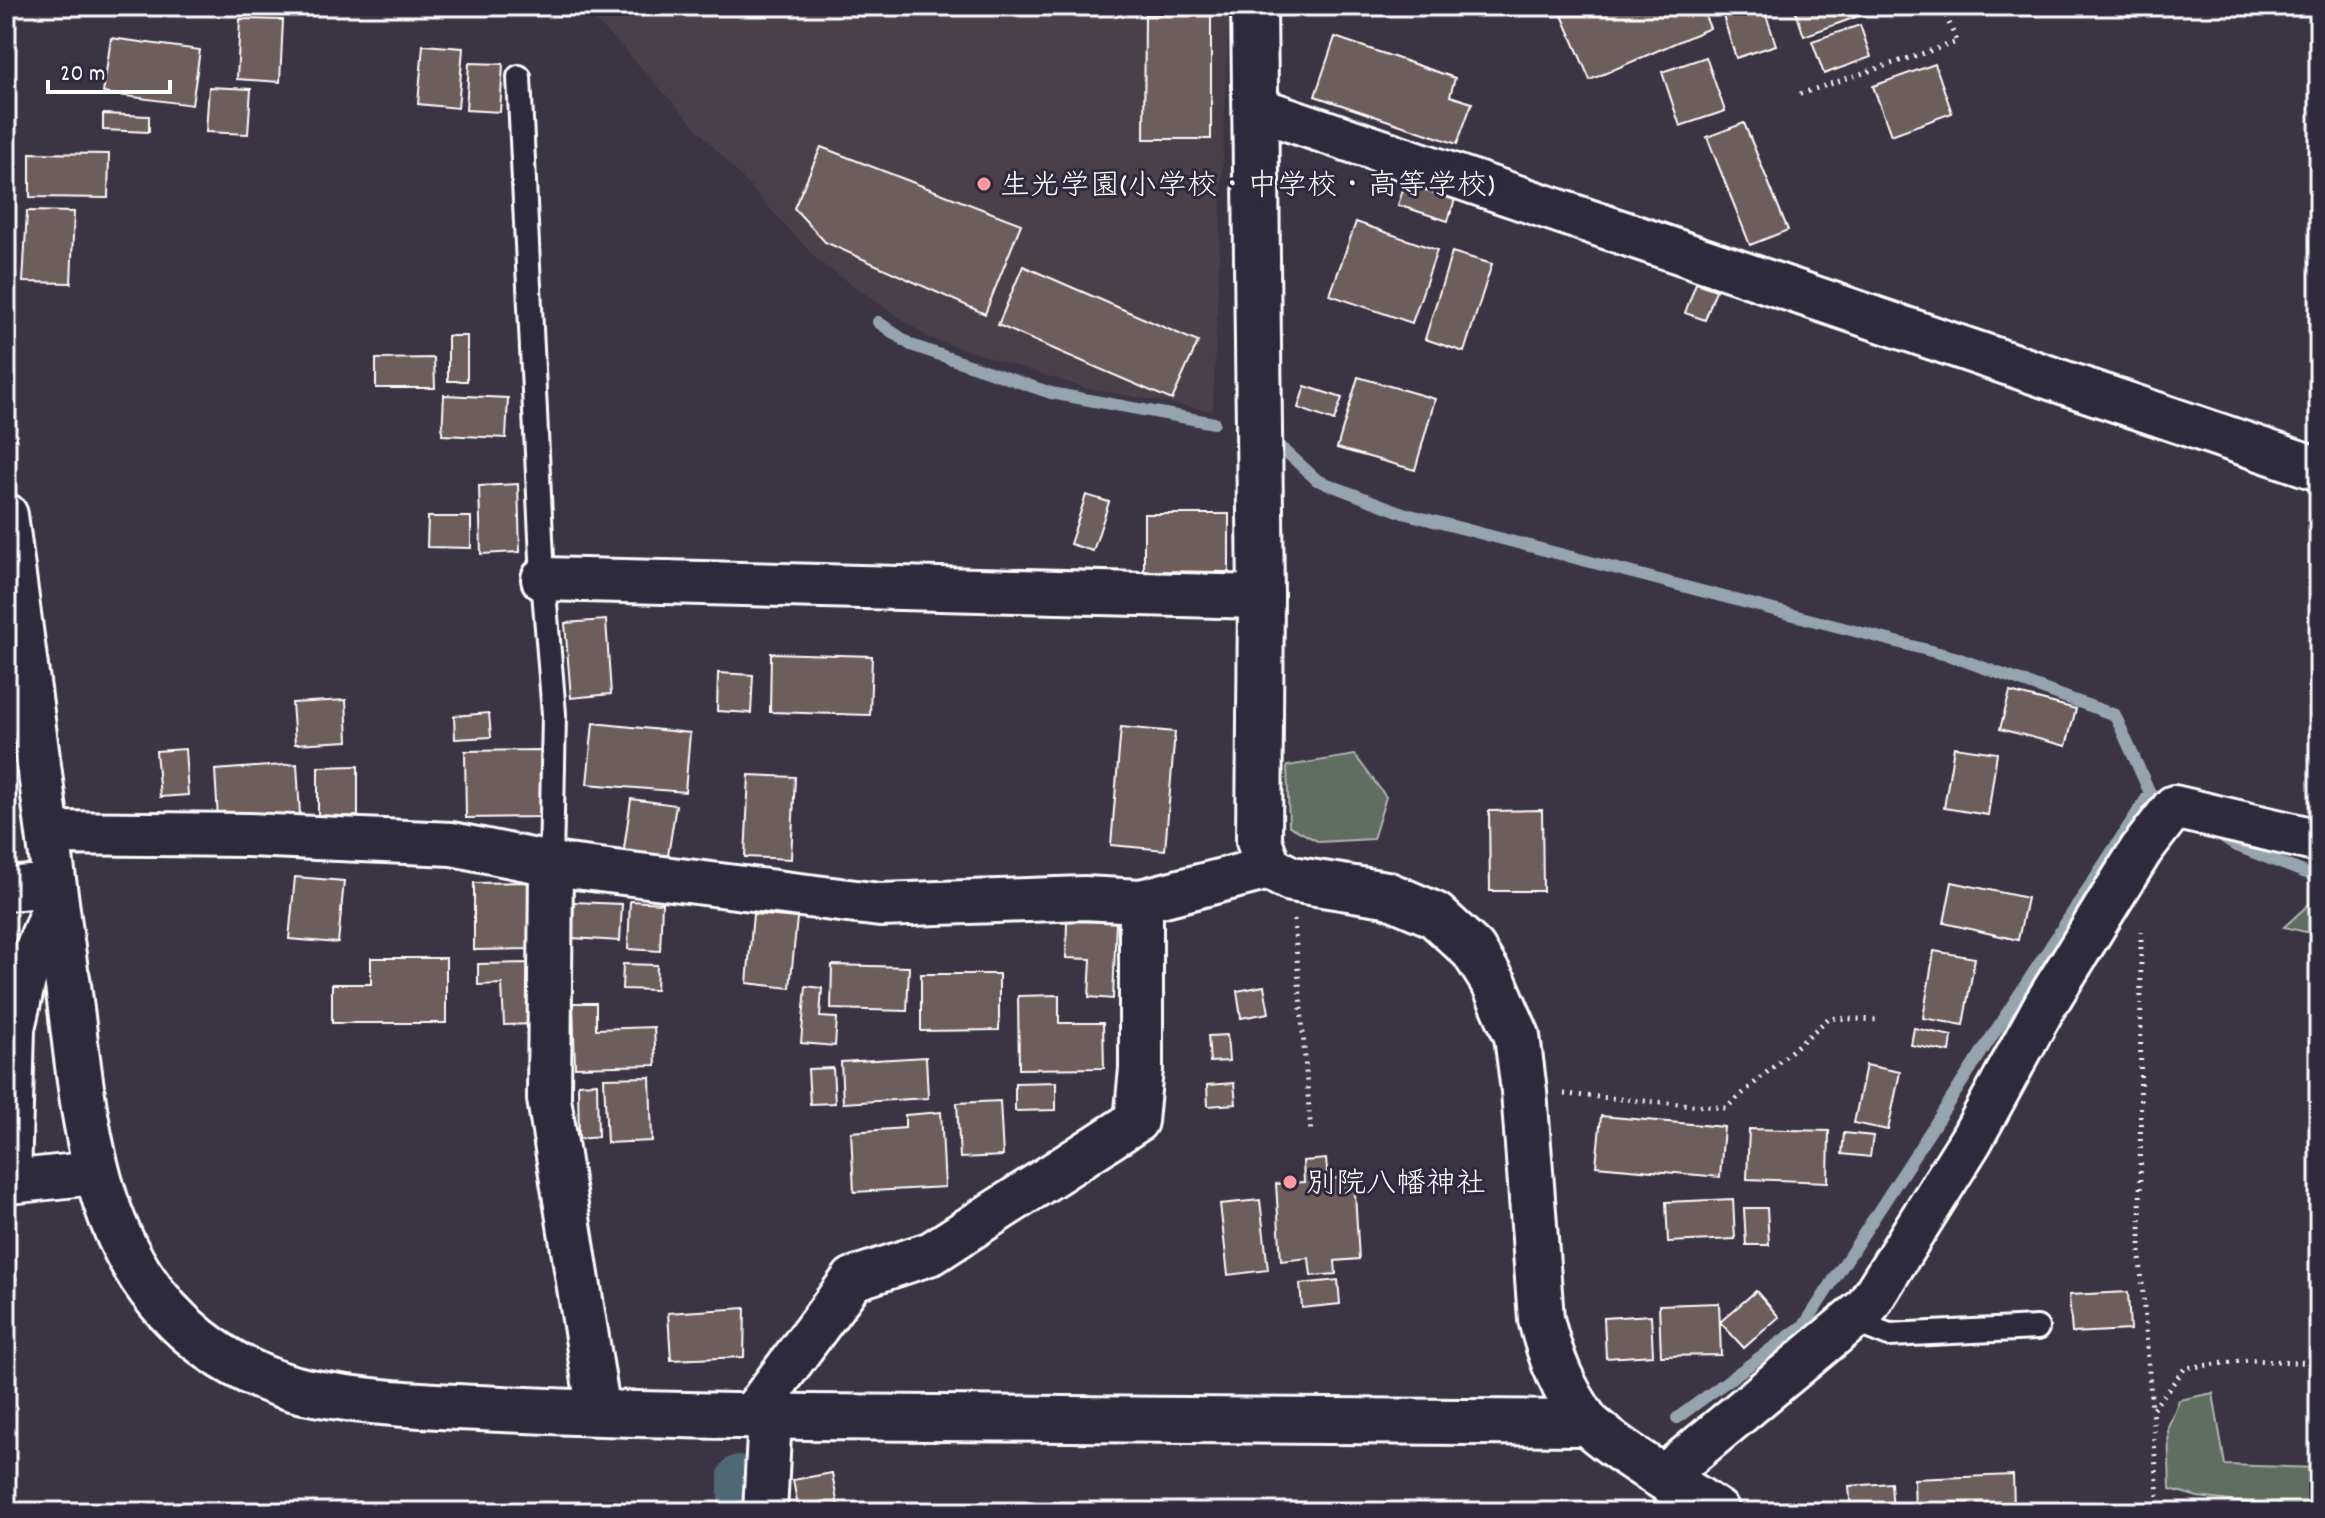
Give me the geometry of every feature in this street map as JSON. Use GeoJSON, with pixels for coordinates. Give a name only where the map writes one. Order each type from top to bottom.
{"type":"FeatureCollection","features":[{"type":"Feature","properties":{"kind":"street"},"geometry":{"type":"LineString","coordinates":[[1254,6],[1261,597],[1259,841],[1280,874]]}},
{"type":"Feature","properties":{"kind":"street"},"geometry":{"type":"LineString","coordinates":[[1255,108],[2319,469]]}},
{"type":"Feature","properties":{"kind":"street"},"geometry":{"type":"LineString","coordinates":[[6,515],[95,1173],[115,1233],[140,1276],[166,1311],[200,1342],[242,1369],[297,1389],[355,1400],[599,1413],[1587,1423]]}},
{"type":"Feature","properties":{"kind":"street"},"geometry":{"type":"LineString","coordinates":[[543,579],[1261,597]]}},
{"type":"Feature","properties":{"kind":"street"},"geometry":{"type":"LineString","coordinates":[[1664,1476],[1866,1308],[1971,1140],[2045,1005],[2141,850],[2174,807],[2319,841]]}},
{"type":"Feature","properties":{"kind":"street"},"geometry":{"type":"LineString","coordinates":[[48,833],[248,835],[452,844],[551,864],[880,905],[1084,898],[1141,901],[1280,874],[1386,894],[1435,915],[1473,950],[1495,985],[1517,1036],[1541,1319],[1550,1355],[1566,1393],[1587,1423],[1616,1448],[1717,1512]]}},
{"type":"Feature","properties":{"kind":"street"},"geometry":{"type":"LineString","coordinates":[[551,864],[549,1099],[599,1413]]}},
{"type":"Feature","properties":{"kind":"street"},"geometry":{"type":"LineString","coordinates":[[6,889],[55,893]]}},
{"type":"Feature","properties":{"kind":"street"},"geometry":{"type":"LineString","coordinates":[[55,893],[24,980],[13,1028],[9,1182],[95,1173]]}},
{"type":"Feature","properties":{"kind":"street"},"geometry":{"type":"LineString","coordinates":[[765,1512],[760,1416],[853,1279],[932,1253],[1136,1121],[1141,1069],[1141,901]]}},
{"type":"Feature","properties":{"kind":"lane"},"geometry":{"type":"LineString","coordinates":[[519,77],[543,579],[554,714],[551,864]]}},
{"type":"Feature","properties":{"kind":"lane"},"geometry":{"type":"LineString","coordinates":[[1851,1320],[1889,1335],[2037,1328]]}},
{"type":"Feature","properties":{"kind":"path"},"geometry":{"type":"LineString","coordinates":[[1800,94],[1957,42],[1942,6]]}},
{"type":"Feature","properties":{"kind":"path"},"geometry":{"type":"LineString","coordinates":[[1280,874],[1311,1134]]}},
{"type":"Feature","properties":{"kind":"path"},"geometry":{"type":"LineString","coordinates":[[2141,928],[2140,1257],[2159,1512]]}},
{"type":"Feature","properties":{"kind":"path"},"geometry":{"type":"LineString","coordinates":[[1524,1091],[1726,1108],[1829,1018],[1881,1020]]}},
{"type":"Feature","properties":{"kind":"path"},"geometry":{"type":"LineString","coordinates":[[6,1335],[15,1279],[9,1182]]}},
{"type":"Feature","properties":{"kind":"path"},"geometry":{"type":"LineString","coordinates":[[2152,1410],[2185,1368],[2248,1360],[2319,1363]]}},
{"type":"Feature","properties":{"kind":"shaded area","name":"生光学園(小学校・中学校・高等学校)"},"geometry":{"type":"Polygon","coordinates":[[[580,6],[1229,6],[1213,411],[1085,388],[929,338],[818,261],[624,49],[580,6]]]}},
{"type":"Feature","properties":{"kind":"green space"},"geometry":{"type":"Polygon","coordinates":[[[1355,755],[1386,797],[1373,839],[1319,842],[1289,826],[1287,766],[1355,755]]]}},
{"type":"Feature","properties":{"kind":"green space"},"geometry":{"type":"Polygon","coordinates":[[[2319,895],[2319,935],[2284,927],[2319,895]]]}},
{"type":"Feature","properties":{"kind":"green space"},"geometry":{"type":"Polygon","coordinates":[[[2213,1393],[2225,1465],[2319,1468],[2319,1512],[2198,1497],[2170,1489],[2168,1427],[2179,1400],[2213,1393]]]}},
{"type":"Feature","properties":{"kind":"building"},"geometry":{"type":"Polygon","coordinates":[[[1558,6],[1701,6],[1710,28],[1590,80],[1558,6]]]}},
{"type":"Feature","properties":{"kind":"building"},"geometry":{"type":"Polygon","coordinates":[[[1763,6],[1776,45],[1736,58],[1723,16],[1763,6]]]}},
{"type":"Feature","properties":{"kind":"building"},"geometry":{"type":"Polygon","coordinates":[[[1794,6],[1886,6],[1804,36],[1794,6]]]}},
{"type":"Feature","properties":{"kind":"building"},"geometry":{"type":"Polygon","coordinates":[[[1145,14],[1211,14],[1211,139],[1144,139],[1145,14]]]}},
{"type":"Feature","properties":{"kind":"building"},"geometry":{"type":"Polygon","coordinates":[[[240,19],[283,20],[280,82],[237,79],[240,19]]]}},
{"type":"Feature","properties":{"kind":"building"},"geometry":{"type":"Polygon","coordinates":[[[1860,25],[1871,57],[1824,74],[1812,41],[1860,25]]]}},
{"type":"Feature","properties":{"kind":"building"},"geometry":{"type":"Polygon","coordinates":[[[1335,37],[1455,78],[1450,96],[1472,103],[1457,144],[1315,96],[1335,37]]]}},
{"type":"Feature","properties":{"kind":"building"},"geometry":{"type":"Polygon","coordinates":[[[111,38],[200,50],[192,105],[103,93],[111,38]]]}},
{"type":"Feature","properties":{"kind":"building"},"geometry":{"type":"Polygon","coordinates":[[[423,45],[463,48],[458,108],[418,104],[423,45]]]}},
{"type":"Feature","properties":{"kind":"building"},"geometry":{"type":"Polygon","coordinates":[[[1706,57],[1725,111],[1680,126],[1662,72],[1706,57]]]}},
{"type":"Feature","properties":{"kind":"building"},"geometry":{"type":"Polygon","coordinates":[[[469,63],[503,64],[500,112],[466,110],[469,63]]]}},
{"type":"Feature","properties":{"kind":"building"},"geometry":{"type":"Polygon","coordinates":[[[1935,64],[1952,113],[1891,135],[1873,86],[1935,64]]]}},
{"type":"Feature","properties":{"kind":"building"},"geometry":{"type":"Polygon","coordinates":[[[209,87],[251,89],[248,134],[206,132],[209,87]]]}},
{"type":"Feature","properties":{"kind":"building"},"geometry":{"type":"Polygon","coordinates":[[[103,114],[149,116],[149,132],[103,130],[103,114]]]}},
{"type":"Feature","properties":{"kind":"building"},"geometry":{"type":"Polygon","coordinates":[[[1744,123],[1788,230],[1750,245],[1707,137],[1744,123]]]}},
{"type":"Feature","properties":{"kind":"building"},"geometry":{"type":"Polygon","coordinates":[[[821,147],[1021,224],[985,314],[825,242],[794,208],[821,147]]]}},
{"type":"Feature","properties":{"kind":"building"},"geometry":{"type":"Polygon","coordinates":[[[30,153],[109,154],[108,198],[30,197],[30,153]]]}},
{"type":"Feature","properties":{"kind":"building"},"geometry":{"type":"Polygon","coordinates":[[[1406,180],[1456,196],[1448,221],[1398,205],[1406,180]]]}},
{"type":"Feature","properties":{"kind":"building"},"geometry":{"type":"Polygon","coordinates":[[[27,211],[74,212],[71,283],[23,282],[27,211]]]}},
{"type":"Feature","properties":{"kind":"building"},"geometry":{"type":"Polygon","coordinates":[[[1356,222],[1437,250],[1412,323],[1330,295],[1356,222]]]}},
{"type":"Feature","properties":{"kind":"building"},"geometry":{"type":"Polygon","coordinates":[[[1452,252],[1492,264],[1464,352],[1425,339],[1452,252]]]}},
{"type":"Feature","properties":{"kind":"building"},"geometry":{"type":"Polygon","coordinates":[[[1023,266],[1198,342],[1172,400],[998,325],[1023,266]]]}},
{"type":"Feature","properties":{"kind":"building"},"geometry":{"type":"Polygon","coordinates":[[[1696,283],[1716,290],[1705,320],[1685,313],[1696,283]]]}},
{"type":"Feature","properties":{"kind":"building"},"geometry":{"type":"Polygon","coordinates":[[[448,336],[467,336],[467,381],[448,381],[448,336]]]}},
{"type":"Feature","properties":{"kind":"building"},"geometry":{"type":"Polygon","coordinates":[[[434,358],[435,388],[376,388],[376,359],[434,358]]]}},
{"type":"Feature","properties":{"kind":"building"},"geometry":{"type":"Polygon","coordinates":[[[1358,377],[1435,399],[1415,470],[1337,448],[1358,377]]]}},
{"type":"Feature","properties":{"kind":"building"},"geometry":{"type":"Polygon","coordinates":[[[1305,386],[1342,398],[1334,421],[1298,408],[1305,386]]]}},
{"type":"Feature","properties":{"kind":"building"},"geometry":{"type":"Polygon","coordinates":[[[444,395],[508,398],[506,438],[442,435],[444,395]]]}},
{"type":"Feature","properties":{"kind":"building"},"geometry":{"type":"Polygon","coordinates":[[[518,484],[520,552],[481,554],[479,486],[518,484]]]}},
{"type":"Feature","properties":{"kind":"building"},"geometry":{"type":"Polygon","coordinates":[[[1086,495],[1109,502],[1093,551],[1070,544],[1086,495]]]}},
{"type":"Feature","properties":{"kind":"building"},"geometry":{"type":"Polygon","coordinates":[[[1144,514],[1229,514],[1229,572],[1144,571],[1144,514]]]}},
{"type":"Feature","properties":{"kind":"building"},"geometry":{"type":"Polygon","coordinates":[[[428,517],[471,517],[471,548],[427,547],[428,517]]]}},
{"type":"Feature","properties":{"kind":"building"},"geometry":{"type":"Polygon","coordinates":[[[606,620],[611,694],[571,698],[565,623],[606,620]]]}},
{"type":"Feature","properties":{"kind":"building"},"geometry":{"type":"Polygon","coordinates":[[[771,653],[872,656],[870,715],[770,712],[771,653]]]}},
{"type":"Feature","properties":{"kind":"building"},"geometry":{"type":"Polygon","coordinates":[[[718,673],[753,675],[751,713],[717,711],[718,673]]]}},
{"type":"Feature","properties":{"kind":"building"},"geometry":{"type":"Polygon","coordinates":[[[2010,692],[2076,709],[2066,746],[2000,729],[2010,692]]]}},
{"type":"Feature","properties":{"kind":"building"},"geometry":{"type":"Polygon","coordinates":[[[346,700],[348,741],[295,744],[292,703],[346,700]]]}},
{"type":"Feature","properties":{"kind":"building"},"geometry":{"type":"Polygon","coordinates":[[[489,713],[491,737],[455,739],[454,716],[489,713]]]}},
{"type":"Feature","properties":{"kind":"building"},"geometry":{"type":"Polygon","coordinates":[[[593,723],[690,733],[685,792],[587,784],[593,723]]]}},
{"type":"Feature","properties":{"kind":"building"},"geometry":{"type":"Polygon","coordinates":[[[1121,727],[1175,732],[1165,850],[1111,845],[1121,727]]]}},
{"type":"Feature","properties":{"kind":"building"},"geometry":{"type":"Polygon","coordinates":[[[1954,747],[1997,753],[1988,815],[1944,808],[1954,747]]]}},
{"type":"Feature","properties":{"kind":"building"},"geometry":{"type":"Polygon","coordinates":[[[185,749],[188,795],[160,797],[156,751],[185,749]]]}},
{"type":"Feature","properties":{"kind":"building"},"geometry":{"type":"Polygon","coordinates":[[[541,750],[543,817],[466,818],[465,751],[541,750]]]}},
{"type":"Feature","properties":{"kind":"building"},"geometry":{"type":"Polygon","coordinates":[[[297,764],[300,815],[218,819],[215,770],[297,764]]]}},
{"type":"Feature","properties":{"kind":"building"},"geometry":{"type":"Polygon","coordinates":[[[358,766],[358,816],[318,817],[318,767],[358,766]]]}},
{"type":"Feature","properties":{"kind":"building"},"geometry":{"type":"Polygon","coordinates":[[[749,775],[795,777],[791,859],[745,857],[749,775]]]}},
{"type":"Feature","properties":{"kind":"building"},"geometry":{"type":"Polygon","coordinates":[[[631,799],[676,805],[667,862],[623,856],[631,799]]]}},
{"type":"Feature","properties":{"kind":"building"},"geometry":{"type":"Polygon","coordinates":[[[6,807],[15,850],[6,852],[6,807]]]}},
{"type":"Feature","properties":{"kind":"building"},"geometry":{"type":"Polygon","coordinates":[[[1542,810],[1543,891],[1490,891],[1489,811],[1542,810]]]}},
{"type":"Feature","properties":{"kind":"building"},"geometry":{"type":"Polygon","coordinates":[[[295,877],[344,881],[338,943],[289,939],[295,877]]]}},
{"type":"Feature","properties":{"kind":"building"},"geometry":{"type":"Polygon","coordinates":[[[532,882],[533,949],[474,950],[474,883],[532,882]]]}},
{"type":"Feature","properties":{"kind":"building"},"geometry":{"type":"Polygon","coordinates":[[[1952,882],[2027,898],[2018,940],[1944,923],[1952,882]]]}},
{"type":"Feature","properties":{"kind":"building"},"geometry":{"type":"Polygon","coordinates":[[[630,901],[662,903],[660,951],[628,949],[630,901]]]}},
{"type":"Feature","properties":{"kind":"building"},"geometry":{"type":"Polygon","coordinates":[[[574,902],[622,904],[620,941],[572,938],[574,902]]]}},
{"type":"Feature","properties":{"kind":"building"},"geometry":{"type":"Polygon","coordinates":[[[753,914],[797,918],[790,988],[747,983],[753,914]]]}},
{"type":"Feature","properties":{"kind":"building"},"geometry":{"type":"Polygon","coordinates":[[[1067,921],[1116,922],[1113,999],[1089,997],[1091,959],[1066,958],[1067,921]]]}},
{"type":"Feature","properties":{"kind":"building"},"geometry":{"type":"Polygon","coordinates":[[[1934,951],[1975,958],[1963,1025],[1923,1018],[1934,951]]]}},
{"type":"Feature","properties":{"kind":"building"},"geometry":{"type":"Polygon","coordinates":[[[371,958],[446,958],[446,1023],[332,1023],[332,984],[371,984],[371,958]]]}},
{"type":"Feature","properties":{"kind":"building"},"geometry":{"type":"Polygon","coordinates":[[[532,963],[534,1024],[504,1025],[502,984],[478,985],[478,964],[532,963]]]}},
{"type":"Feature","properties":{"kind":"building"},"geometry":{"type":"Polygon","coordinates":[[[623,964],[657,965],[656,990],[622,989],[623,964]]]}},
{"type":"Feature","properties":{"kind":"building"},"geometry":{"type":"Polygon","coordinates":[[[832,965],[909,967],[907,1011],[831,1009],[832,965]]]}},
{"type":"Feature","properties":{"kind":"building"},"geometry":{"type":"Polygon","coordinates":[[[921,974],[999,974],[999,1030],[921,1031],[921,974]]]}},
{"type":"Feature","properties":{"kind":"building"},"geometry":{"type":"Polygon","coordinates":[[[806,986],[822,988],[820,1017],[837,1018],[835,1046],[801,1043],[806,986]]]}},
{"type":"Feature","properties":{"kind":"building"},"geometry":{"type":"Polygon","coordinates":[[[1264,986],[1269,1013],[1241,1018],[1237,991],[1264,986]]]}},
{"type":"Feature","properties":{"kind":"building"},"geometry":{"type":"Polygon","coordinates":[[[1059,995],[1059,1023],[1103,1023],[1104,1068],[1019,1069],[1018,996],[1059,995]]]}},
{"type":"Feature","properties":{"kind":"building"},"geometry":{"type":"Polygon","coordinates":[[[573,1003],[596,1003],[596,1029],[654,1027],[656,1065],[575,1067],[573,1003]]]}},
{"type":"Feature","properties":{"kind":"building"},"geometry":{"type":"Polygon","coordinates":[[[1914,1028],[1952,1036],[1950,1052],[1911,1045],[1914,1028]]]}},
{"type":"Feature","properties":{"kind":"building"},"geometry":{"type":"Polygon","coordinates":[[[1227,1035],[1229,1061],[1210,1062],[1208,1036],[1227,1035]]]}},
{"type":"Feature","properties":{"kind":"building"},"geometry":{"type":"Polygon","coordinates":[[[926,1057],[928,1098],[843,1103],[841,1062],[926,1057]]]}},
{"type":"Feature","properties":{"kind":"building"},"geometry":{"type":"Polygon","coordinates":[[[1866,1065],[1900,1072],[1888,1130],[1854,1123],[1866,1065]]]}},
{"type":"Feature","properties":{"kind":"building"},"geometry":{"type":"Polygon","coordinates":[[[833,1068],[835,1103],[810,1104],[808,1069],[833,1068]]]}},
{"type":"Feature","properties":{"kind":"building"},"geometry":{"type":"Polygon","coordinates":[[[650,1077],[652,1141],[607,1143],[604,1078],[650,1077]]]}},
{"type":"Feature","properties":{"kind":"building"},"geometry":{"type":"Polygon","coordinates":[[[1056,1082],[1056,1110],[1015,1111],[1015,1083],[1056,1082]]]}},
{"type":"Feature","properties":{"kind":"building"},"geometry":{"type":"Polygon","coordinates":[[[597,1083],[598,1137],[579,1139],[578,1084],[597,1083]]]}},
{"type":"Feature","properties":{"kind":"building"},"geometry":{"type":"Polygon","coordinates":[[[1234,1083],[1236,1104],[1208,1106],[1207,1085],[1234,1083]]]}},
{"type":"Feature","properties":{"kind":"building"},"geometry":{"type":"Polygon","coordinates":[[[1000,1101],[1003,1156],[960,1158],[957,1103],[1000,1101]]]}},
{"type":"Feature","properties":{"kind":"building"},"geometry":{"type":"Polygon","coordinates":[[[941,1112],[945,1187],[854,1192],[851,1132],[905,1128],[905,1115],[941,1112]]]}},
{"type":"Feature","properties":{"kind":"building"},"geometry":{"type":"Polygon","coordinates":[[[1601,1116],[1724,1127],[1720,1177],[1596,1166],[1601,1116]]]}},
{"type":"Feature","properties":{"kind":"building"},"geometry":{"type":"Polygon","coordinates":[[[1749,1129],[1829,1131],[1828,1182],[1747,1179],[1749,1129]]]}},
{"type":"Feature","properties":{"kind":"building"},"geometry":{"type":"Polygon","coordinates":[[[1844,1133],[1873,1136],[1870,1157],[1842,1154],[1844,1133]]]}},
{"type":"Feature","properties":{"kind":"building"},"geometry":{"type":"Polygon","coordinates":[[[1326,1159],[1328,1179],[1354,1177],[1359,1259],[1335,1261],[1336,1274],[1311,1276],[1309,1258],[1281,1261],[1276,1184],[1304,1182],[1303,1161],[1326,1159]]]}},
{"type":"Feature","properties":{"kind":"building"},"geometry":{"type":"Polygon","coordinates":[[[1733,1199],[1735,1239],[1668,1242],[1666,1202],[1733,1199]]]}},
{"type":"Feature","properties":{"kind":"building"},"geometry":{"type":"Polygon","coordinates":[[[1260,1200],[1268,1270],[1228,1275],[1220,1204],[1260,1200]]]}},
{"type":"Feature","properties":{"kind":"building"},"geometry":{"type":"Polygon","coordinates":[[[1744,1208],[1767,1208],[1769,1245],[1746,1245],[1744,1208]]]}},
{"type":"Feature","properties":{"kind":"building"},"geometry":{"type":"Polygon","coordinates":[[[1338,1280],[1340,1304],[1302,1308],[1300,1284],[1338,1280]]]}},
{"type":"Feature","properties":{"kind":"building"},"geometry":{"type":"Polygon","coordinates":[[[1756,1291],[1779,1317],[1744,1348],[1720,1322],[1756,1291]]]}},
{"type":"Feature","properties":{"kind":"building"},"geometry":{"type":"Polygon","coordinates":[[[2128,1292],[2130,1330],[2072,1333],[2069,1295],[2128,1292]]]}},
{"type":"Feature","properties":{"kind":"building"},"geometry":{"type":"Polygon","coordinates":[[[1719,1303],[1721,1355],[1661,1356],[1659,1305],[1719,1303]]]}},
{"type":"Feature","properties":{"kind":"building"},"geometry":{"type":"Polygon","coordinates":[[[745,1308],[744,1357],[671,1360],[668,1313],[745,1308]]]}},
{"type":"Feature","properties":{"kind":"building"},"geometry":{"type":"Polygon","coordinates":[[[1651,1315],[1653,1355],[1606,1358],[1604,1318],[1651,1315]]]}},
{"type":"Feature","properties":{"kind":"building"},"geometry":{"type":"Polygon","coordinates":[[[832,1473],[839,1512],[799,1512],[793,1480],[832,1473]]]}},
{"type":"Feature","properties":{"kind":"building"},"geometry":{"type":"Polygon","coordinates":[[[2013,1475],[2014,1509],[1915,1512],[1914,1479],[2013,1475]]]}},
{"type":"Feature","properties":{"kind":"building"},"geometry":{"type":"Polygon","coordinates":[[[1891,1483],[1893,1512],[1851,1512],[1849,1486],[1891,1483]]]}},
{"type":"Feature","properties":{"kind":"waterway"},"geometry":{"type":"LineString","coordinates":[[878,322],[911,345],[1051,393],[1214,423]]}},
{"type":"Feature","properties":{"kind":"waterway"},"geometry":{"type":"LineString","coordinates":[[1283,449],[1317,480],[1403,513],[1954,657],[2115,715],[2150,793]]}},
{"type":"Feature","properties":{"kind":"waterway"},"geometry":{"type":"LineString","coordinates":[[1677,1418],[1805,1324],[2150,793],[2167,803]]}},
{"type":"Feature","properties":{"kind":"waterway"},"geometry":{"type":"LineString","coordinates":[[2217,834],[2234,845],[2319,878]]}},
{"type":"Feature","properties":{"kind":"waterway"},"geometry":{"type":"LineString","coordinates":[[739,1476],[739,1512]]}},
{"type":"Feature","properties":{"kind":"place","name":"生光学園(小学校・中学校・高等学校)"},"geometry":{"type":"Point","coordinates":[984,184]}},
{"type":"Feature","properties":{"kind":"place","name":"別院八幡神社"},"geometry":{"type":"Point","coordinates":[1290,1182]}}]}
